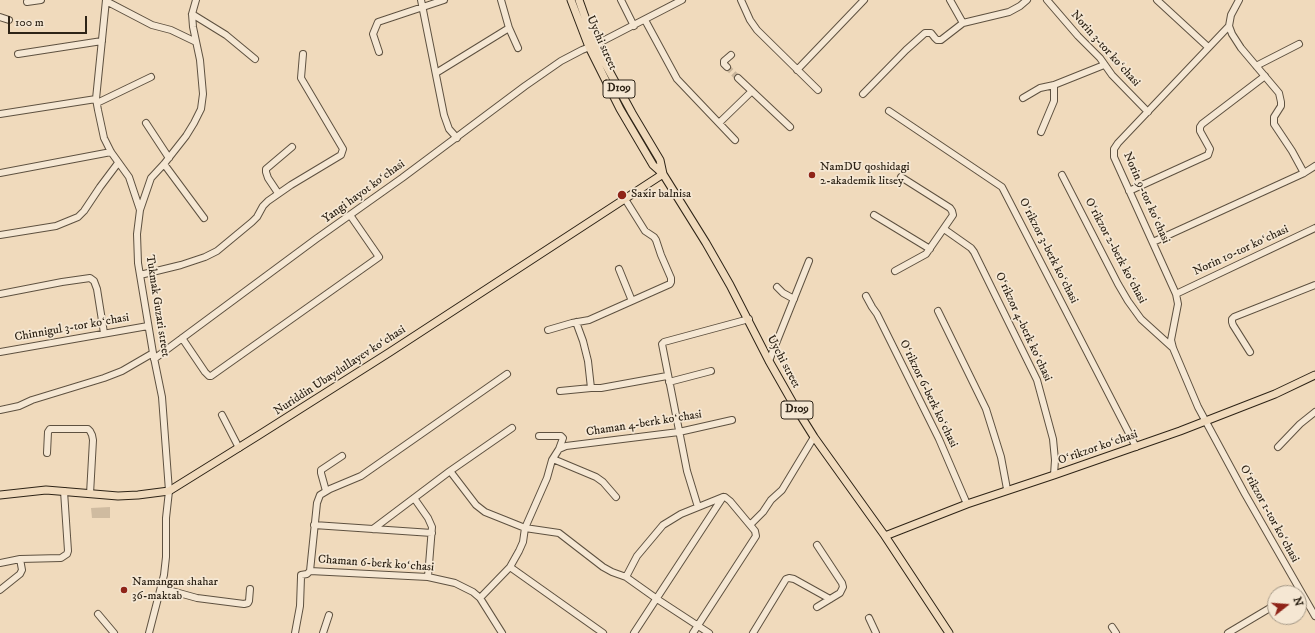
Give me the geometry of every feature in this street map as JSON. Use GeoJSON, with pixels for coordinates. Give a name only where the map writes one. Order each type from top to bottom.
{"type":"FeatureCollection","features":[{"type":"Feature","properties":{"kind":"main road","name":"Uychi street"},"geometry":{"type":"LineString","coordinates":[[571,0],[620,109],[653,164],[663,174],[706,243],[794,406],[814,437],[885,536],[949,633]]}},
{"type":"Feature","properties":{"kind":"main road","name":"Uychi street"},"geometry":{"type":"LineString","coordinates":[[579,0],[592,46]]}},
{"type":"Feature","properties":{"kind":"main road","name":"Nuriddin Ubaydullayev koʻchasi"},"geometry":{"type":"LineString","coordinates":[[0,495],[46,490],[118,496],[169,491],[239,448],[663,174]]}},
{"type":"Feature","properties":{"kind":"main road","name":"Oʻrikzor koʻchasi"},"geometry":{"type":"LineString","coordinates":[[885,536],[1007,489],[1054,475],[1136,447],[1206,421],[1275,394],[1315,375]]}},
{"type":"Feature","properties":{"kind":"street"},"geometry":{"type":"LineString","coordinates":[[26,2],[41,0]]}},
{"type":"Feature","properties":{"kind":"street"},"geometry":{"type":"LineString","coordinates":[[140,210],[132,184],[111,152],[104,138],[100,124],[97,101],[106,0],[152,25],[171,30],[196,42]]}},
{"type":"Feature","properties":{"kind":"street","name":"Tukmak Guzari street"},"geometry":{"type":"LineString","coordinates":[[149,633],[161,588],[166,557],[166,518],[169,491],[162,397],[148,326],[138,263],[137,234],[140,210],[151,178],[169,158],[194,123],[201,109],[203,94],[202,80],[192,14],[196,0]]}},
{"type":"Feature","properties":{"kind":"street"},"geometry":{"type":"LineString","coordinates":[[421,0],[444,115],[450,129],[457,138]]}},
{"type":"Feature","properties":{"kind":"street"},"geometry":{"type":"LineString","coordinates":[[380,52],[373,34],[378,22],[444,0]]}},
{"type":"Feature","properties":{"kind":"street"},"geometry":{"type":"LineString","coordinates":[[501,0],[518,48]]}},
{"type":"Feature","properties":{"kind":"street"},"geometry":{"type":"LineString","coordinates":[[621,0],[634,26]]}},
{"type":"Feature","properties":{"kind":"street","name":"Yangi hayot koʻchasi"},"geometry":{"type":"LineString","coordinates":[[0,410],[19,406],[32,400],[104,378],[154,356],[182,338],[561,61],[634,26],[682,0]]}},
{"type":"Feature","properties":{"kind":"street"},"geometry":{"type":"LineString","coordinates":[[741,0],[750,20],[757,30],[818,90]]}},
{"type":"Feature","properties":{"kind":"street"},"geometry":{"type":"LineString","coordinates":[[797,70],[864,0]]}},
{"type":"Feature","properties":{"kind":"street"},"geometry":{"type":"LineString","coordinates":[[950,0],[963,23]]}},
{"type":"Feature","properties":{"kind":"street"},"geometry":{"type":"LineString","coordinates":[[863,94],[925,33],[931,33],[937,40],[941,40],[963,23],[1009,12],[1027,0]]}},
{"type":"Feature","properties":{"kind":"street","name":"Norin 3-tor koʻchasi"},"geometry":{"type":"LineString","coordinates":[[1047,0],[1078,36],[1100,58],[1112,75],[1148,112]]}},
{"type":"Feature","properties":{"kind":"street"},"geometry":{"type":"LineString","coordinates":[[1157,0],[1208,47]]}},
{"type":"Feature","properties":{"kind":"street"},"geometry":{"type":"LineString","coordinates":[[1239,0],[1231,15],[1229,26],[1236,41],[1281,98],[1280,106],[1274,117],[1274,124],[1292,151],[1304,173]]}},
{"type":"Feature","properties":{"kind":"street"},"geometry":{"type":"LineString","coordinates":[[192,14],[226,35],[255,59]]}},
{"type":"Feature","properties":{"kind":"street"},"geometry":{"type":"LineString","coordinates":[[0,18],[9,20]]}},
{"type":"Feature","properties":{"kind":"street"},"geometry":{"type":"LineString","coordinates":[[645,20],[676,79],[735,140]]}},
{"type":"Feature","properties":{"kind":"street","name":"Norin 9-tor koʻchasi"},"geometry":{"type":"LineString","coordinates":[[1173,348],[1171,336],[1178,304],[1176,294],[1114,159],[1114,149],[1229,26]]}},
{"type":"Feature","properties":{"kind":"street"},"geometry":{"type":"LineString","coordinates":[[436,73],[510,28]]}},
{"type":"Feature","properties":{"kind":"street"},"geometry":{"type":"LineString","coordinates":[[18,54],[102,41]]}},
{"type":"Feature","properties":{"kind":"street"},"geometry":{"type":"LineString","coordinates":[[1256,66],[1299,44]]}},
{"type":"Feature","properties":{"kind":"street"},"geometry":{"type":"LineString","coordinates":[[140,275],[181,265],[205,257],[217,250],[252,222],[257,217],[263,206],[278,193],[341,155],[343,149],[302,81],[301,75],[303,54]]}},
{"type":"Feature","properties":{"kind":"street"},"geometry":{"type":"LineString","coordinates":[[726,67],[724,61],[731,55]]}},
{"type":"Feature","properties":{"kind":"street"},"geometry":{"type":"LineString","coordinates":[[1023,98],[1040,88],[1054,85],[1104,65]]}},
{"type":"Feature","properties":{"kind":"street"},"geometry":{"type":"LineString","coordinates":[[1129,191],[1208,155],[1210,149],[1200,131],[1202,124],[1264,76]]}},
{"type":"Feature","properties":{"kind":"street"},"geometry":{"type":"LineString","coordinates":[[0,114],[97,101],[151,78]]}},
{"type":"Feature","properties":{"kind":"street"},"geometry":{"type":"LineString","coordinates":[[738,78],[790,127]]}},
{"type":"Feature","properties":{"kind":"street"},"geometry":{"type":"LineString","coordinates":[[1041,132],[1053,103],[1054,85]]}},
{"type":"Feature","properties":{"kind":"street"},"geometry":{"type":"LineString","coordinates":[[719,123],[752,91]]}},
{"type":"Feature","properties":{"kind":"street","name":"Oʻrikzor 3-berk koʻchasi"},"geometry":{"type":"LineString","coordinates":[[888,111],[1002,187],[1136,447]]}},
{"type":"Feature","properties":{"kind":"street"},"geometry":{"type":"LineString","coordinates":[[146,123],[169,158]]}},
{"type":"Feature","properties":{"kind":"street"},"geometry":{"type":"LineString","coordinates":[[278,193],[268,178],[266,169],[292,148]]}},
{"type":"Feature","properties":{"kind":"street"},"geometry":{"type":"LineString","coordinates":[[0,173],[111,152]]}},
{"type":"Feature","properties":{"kind":"street"},"geometry":{"type":"LineString","coordinates":[[0,235],[56,226],[78,217],[84,211],[118,163]]}},
{"type":"Feature","properties":{"kind":"street"},"geometry":{"type":"LineString","coordinates":[[164,164],[204,218]]}},
{"type":"Feature","properties":{"kind":"street"},"geometry":{"type":"LineString","coordinates":[[1153,242],[1304,173],[1315,166]]}},
{"type":"Feature","properties":{"kind":"street","name":"Oʻrikzor 2-berk koʻchasi"},"geometry":{"type":"LineString","coordinates":[[1062,175],[1128,301],[1140,319],[1173,348]]}},
{"type":"Feature","properties":{"kind":"street"},"geometry":{"type":"LineString","coordinates":[[895,271],[923,256],[930,250],[953,215],[952,211],[902,177]]}},
{"type":"Feature","properties":{"kind":"street"},"geometry":{"type":"LineString","coordinates":[[548,330],[589,320],[670,284],[671,280],[656,240],[645,231],[625,199]]}},
{"type":"Feature","properties":{"kind":"street"},"geometry":{"type":"LineString","coordinates":[[182,338],[208,376],[211,376],[379,257],[350,215]]}},
{"type":"Feature","properties":{"kind":"street"},"geometry":{"type":"LineString","coordinates":[[874,215],[930,250]]}},
{"type":"Feature","properties":{"kind":"street","name":"Norin 10-tor koʻchasi"},"geometry":{"type":"LineString","coordinates":[[1176,294],[1315,228]]}},
{"type":"Feature","properties":{"kind":"street","name":"Oʻrikzor 4-berk koʻchasi"},"geometry":{"type":"LineString","coordinates":[[944,229],[971,248],[974,252],[1037,380],[1053,439],[1055,460],[1054,475]]}},
{"type":"Feature","properties":{"kind":"street"},"geometry":{"type":"LineString","coordinates":[[769,361],[809,262]]}},
{"type":"Feature","properties":{"kind":"street"},"geometry":{"type":"LineString","coordinates":[[619,269],[632,301]]}},
{"type":"Feature","properties":{"kind":"street"},"geometry":{"type":"LineString","coordinates":[[0,294],[90,278],[94,281],[97,289],[104,333]]}},
{"type":"Feature","properties":{"kind":"street"},"geometry":{"type":"LineString","coordinates":[[1250,352],[1233,324],[1232,319],[1315,285]]}},
{"type":"Feature","properties":{"kind":"street"},"geometry":{"type":"LineString","coordinates":[[777,287],[783,293],[794,299]]}},
{"type":"Feature","properties":{"kind":"street","name":"Oʻrikzor 6-berk koʻchasi"},"geometry":{"type":"LineString","coordinates":[[866,296],[877,314],[939,438],[967,504]]}},
{"type":"Feature","properties":{"kind":"street"},"geometry":{"type":"LineString","coordinates":[[938,311],[986,409],[1000,457],[1007,489]]}},
{"type":"Feature","properties":{"kind":"street"},"geometry":{"type":"LineString","coordinates":[[698,507],[687,471],[661,346],[662,343],[748,319]]}},
{"type":"Feature","properties":{"kind":"street"},"geometry":{"type":"LineString","coordinates":[[576,322],[588,361],[591,388]]}},
{"type":"Feature","properties":{"kind":"street","name":"Chinnigul 3-tor koʻchasi"},"geometry":{"type":"LineString","coordinates":[[0,352],[148,326]]}},
{"type":"Feature","properties":{"kind":"street","name":"Oʻrikzor 1-tor koʻchasi"},"geometry":{"type":"LineString","coordinates":[[1173,348],[1198,408],[1294,585]]}},
{"type":"Feature","properties":{"kind":"street"},"geometry":{"type":"LineString","coordinates":[[560,391],[601,388],[668,379],[712,371]]}},
{"type":"Feature","properties":{"kind":"street"},"geometry":{"type":"LineString","coordinates":[[310,571],[314,525],[318,498],[320,494],[361,476],[507,374]]}},
{"type":"Feature","properties":{"kind":"street"},"geometry":{"type":"LineString","coordinates":[[1278,447],[1300,424],[1315,412]]}},
{"type":"Feature","properties":{"kind":"street"},"geometry":{"type":"LineString","coordinates":[[222,415],[239,448]]}},
{"type":"Feature","properties":{"kind":"street","name":"Chaman 4-berk koʻchasi"},"geometry":{"type":"LineString","coordinates":[[559,449],[566,446],[679,432],[732,420]]}},
{"type":"Feature","properties":{"kind":"street"},"geometry":{"type":"LineString","coordinates":[[374,529],[414,498],[512,428]]}},
{"type":"Feature","properties":{"kind":"street"},"geometry":{"type":"LineString","coordinates":[[47,453],[48,432],[50,429],[90,430],[93,440],[90,494]]}},
{"type":"Feature","properties":{"kind":"street"},"geometry":{"type":"LineString","coordinates":[[502,633],[480,598],[510,567],[523,542],[525,528],[547,478],[550,463],[559,449],[563,438],[561,436],[539,436]]}},
{"type":"Feature","properties":{"kind":"street"},"geometry":{"type":"LineString","coordinates":[[750,525],[763,512],[771,500],[782,490],[814,437]]}},
{"type":"Feature","properties":{"kind":"street"},"geometry":{"type":"LineString","coordinates":[[326,491],[321,470],[342,456]]}},
{"type":"Feature","properties":{"kind":"street"},"geometry":{"type":"LineString","coordinates":[[553,459],[596,477],[603,482],[616,497]]}},
{"type":"Feature","properties":{"kind":"street"},"geometry":{"type":"LineString","coordinates":[[450,472],[480,509],[525,528],[559,533],[603,567],[626,577],[709,633]]}},
{"type":"Feature","properties":{"kind":"street"},"geometry":{"type":"LineString","coordinates":[[0,563],[20,560],[61,558],[67,554],[64,491]]}},
{"type":"Feature","properties":{"kind":"street"},"geometry":{"type":"LineString","coordinates":[[634,633],[723,497]]}},
{"type":"Feature","properties":{"kind":"street"},"geometry":{"type":"LineString","coordinates":[[626,577],[637,556],[660,528],[669,520],[723,497],[728,499],[755,531],[756,536],[694,633]]}},
{"type":"Feature","properties":{"kind":"street"},"geometry":{"type":"LineString","coordinates":[[414,498],[431,523],[432,534],[428,577]]}},
{"type":"Feature","properties":{"kind":"street"},"geometry":{"type":"LineString","coordinates":[[314,525],[432,534]]}},
{"type":"Feature","properties":{"kind":"street"},"geometry":{"type":"LineString","coordinates":[[816,545],[842,583],[843,587],[840,593],[817,607]]}},
{"type":"Feature","properties":{"kind":"street"},"geometry":{"type":"LineString","coordinates":[[0,590],[20,574],[22,570],[20,560]]}},
{"type":"Feature","properties":{"kind":"street"},"geometry":{"type":"LineString","coordinates":[[510,567],[603,633]]}},
{"type":"Feature","properties":{"kind":"street","name":"Chaman 6-berk koʻchasi"},"geometry":{"type":"LineString","coordinates":[[296,633],[300,606],[300,578],[301,575],[307,574],[310,571],[428,577],[455,583],[473,592],[480,598]]}},
{"type":"Feature","properties":{"kind":"street"},"geometry":{"type":"LineString","coordinates":[[753,633],[788,578],[794,579],[830,599]]}},
{"type":"Feature","properties":{"kind":"street"},"geometry":{"type":"LineString","coordinates":[[161,588],[197,598],[244,604],[248,603],[249,601],[250,590]]}},
{"type":"Feature","properties":{"kind":"street","name":"Oʻrikzor 1-tor koʻchasi"},"geometry":{"type":"LineString","coordinates":[[1307,605],[1315,616]]}},
{"type":"Feature","properties":{"kind":"street"},"geometry":{"type":"LineString","coordinates":[[1232,632],[1267,610]]}},
{"type":"Feature","properties":{"kind":"street"},"geometry":{"type":"LineString","coordinates":[[98,614],[114,633]]}},
{"type":"Feature","properties":{"kind":"street"},"geometry":{"type":"LineString","coordinates":[[323,633],[329,615]]}},
{"type":"Feature","properties":{"kind":"street"},"geometry":{"type":"LineString","coordinates":[[869,618],[876,633]]}},
{"type":"Feature","properties":{"kind":"street"},"geometry":{"type":"LineString","coordinates":[[1112,627],[1116,633]]}},
{"type":"Feature","properties":{"kind":"shaded area"},"geometry":{"type":"Polygon","coordinates":[[[110,507],[110,518],[92,518],[91,508],[110,507]]]}},
{"type":"Feature","properties":{"kind":"tunnel"},"geometry":{"type":"LineString","coordinates":[[727,67],[738,78]]}},
{"type":"Feature","properties":{"kind":"place","name":"NamDU qoshidagi 2-akademik litsey"},"geometry":{"type":"Point","coordinates":[812,175]}},
{"type":"Feature","properties":{"kind":"place","name":"Saxir balnisa"},"geometry":{"type":"Point","coordinates":[622,195]}},
{"type":"Feature","properties":{"kind":"place","name":"Namangan shahar 36-maktab"},"geometry":{"type":"Point","coordinates":[124,590]}}]}
